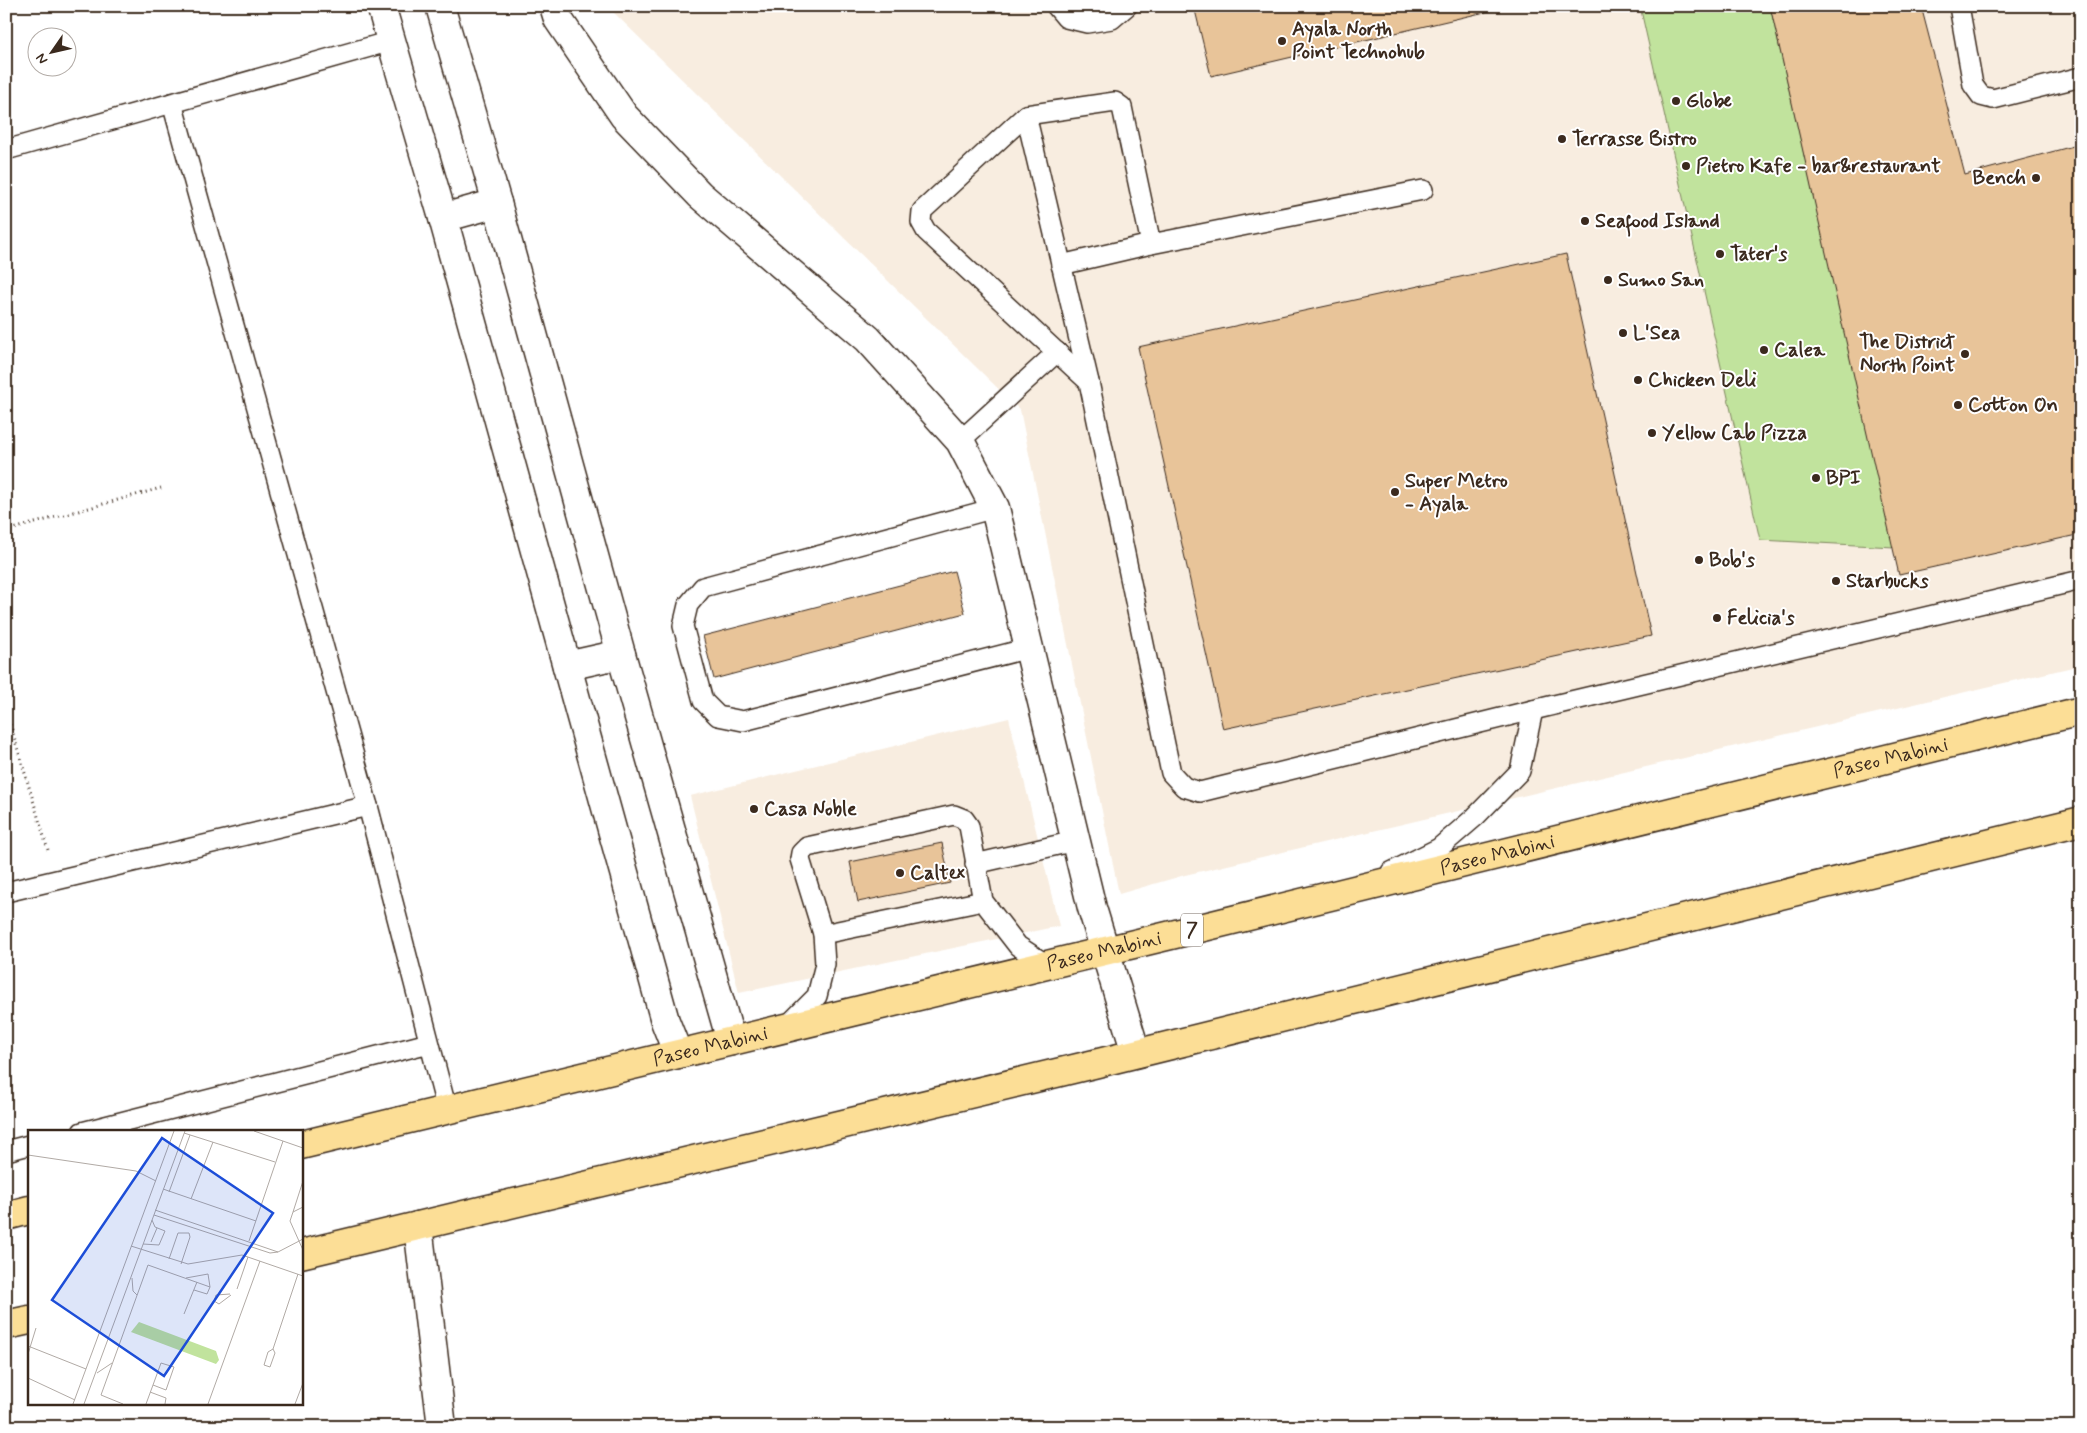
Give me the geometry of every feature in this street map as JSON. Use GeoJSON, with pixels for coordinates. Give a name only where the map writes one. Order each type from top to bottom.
{"type":"FeatureCollection","features":[{"type":"Feature","properties":{"kind":"main road","name":"Paseo Mabini"},"geometry":{"type":"LineString","coordinates":[[302,1145],[1106,951],[2081,711]]}},
{"type":"Feature","properties":{"kind":"main road"},"geometry":{"type":"LineString","coordinates":[[302,1254],[1136,1053],[2081,822]]}},
{"type":"Feature","properties":{"kind":"main road"},"geometry":{"type":"LineString","coordinates":[[6,1216],[28,1210]]}},
{"type":"Feature","properties":{"kind":"main road"},"geometry":{"type":"LineString","coordinates":[[6,1325],[28,1320]]}},
{"type":"Feature","properties":{"kind":"street"},"geometry":{"type":"LineString","coordinates":[[380,6],[443,218],[665,1021],[678,1054]]}},
{"type":"Feature","properties":{"kind":"street"},"geometry":{"type":"LineString","coordinates":[[440,6],[497,203],[621,654],[732,1041]]}},
{"type":"Feature","properties":{"kind":"street"},"geometry":{"type":"LineString","coordinates":[[554,6],[558,19],[624,116],[700,195],[868,340],[960,442],[995,508],[1092,908],[1136,1053]]}},
{"type":"Feature","properties":{"kind":"street"},"geometry":{"type":"LineString","coordinates":[[443,218],[497,203]]}},
{"type":"Feature","properties":{"kind":"street"},"geometry":{"type":"LineString","coordinates":[[567,666],[621,654]]}},
{"type":"Feature","properties":{"kind":"street"},"geometry":{"type":"LineString","coordinates":[[418,1226],[442,1427]]}},
{"type":"Feature","properties":{"kind":"lane"},"geometry":{"type":"LineString","coordinates":[[1056,6],[1066,18],[1088,23],[1112,19],[1127,6]]}},
{"type":"Feature","properties":{"kind":"lane"},"geometry":{"type":"LineString","coordinates":[[1959,6],[1973,85],[1981,96],[1993,99],[2081,77]]}},
{"type":"Feature","properties":{"kind":"lane"},"geometry":{"type":"LineString","coordinates":[[6,150],[391,41]]}},
{"type":"Feature","properties":{"kind":"lane"},"geometry":{"type":"LineString","coordinates":[[1089,382],[926,231],[921,222],[922,211],[1026,115],[1115,102],[1122,107],[1151,244]]}},
{"type":"Feature","properties":{"kind":"lane"},"geometry":{"type":"LineString","coordinates":[[172,103],[368,806],[447,1110]]}},
{"type":"Feature","properties":{"kind":"lane"},"geometry":{"type":"LineString","coordinates":[[1026,115],[1089,382],[1170,773],[1184,787],[1200,792],[1533,710],[2081,580]]}},
{"type":"Feature","properties":{"kind":"lane"},"geometry":{"type":"LineString","coordinates":[[1061,265],[1151,244],[1423,190]]}},
{"type":"Feature","properties":{"kind":"lane"},"geometry":{"type":"LineString","coordinates":[[960,442],[1057,352]]}},
{"type":"Feature","properties":{"kind":"lane"},"geometry":{"type":"LineString","coordinates":[[995,508],[704,587],[688,605],[683,626],[703,701],[718,716],[743,721],[1029,648]]}},
{"type":"Feature","properties":{"kind":"lane"},"geometry":{"type":"LineString","coordinates":[[1354,890],[1440,848],[1475,817],[1520,772],[1533,710]]}},
{"type":"Feature","properties":{"kind":"lane"},"geometry":{"type":"LineString","coordinates":[[6,892],[368,806]]}},
{"type":"Feature","properties":{"kind":"lane"},"geometry":{"type":"LineString","coordinates":[[784,1029],[817,996],[825,964],[823,934],[800,859],[801,853],[807,847],[954,815],[964,819],[968,826],[983,901],[1018,946],[1047,965]]}},
{"type":"Feature","properties":{"kind":"lane"},"geometry":{"type":"LineString","coordinates":[[975,864],[1075,841]]}},
{"type":"Feature","properties":{"kind":"lane"},"geometry":{"type":"LineString","coordinates":[[823,934],[983,901]]}},
{"type":"Feature","properties":{"kind":"lane"},"geometry":{"type":"LineString","coordinates":[[90,1130],[429,1043]]}},
{"type":"Feature","properties":{"kind":"lane"},"geometry":{"type":"LineString","coordinates":[[6,1151],[28,1145]]}},
{"type":"Feature","properties":{"kind":"path"},"geometry":{"type":"LineString","coordinates":[[6,531],[161,488]]}},
{"type":"Feature","properties":{"kind":"path"},"geometry":{"type":"LineString","coordinates":[[6,710],[57,880]]}},
{"type":"Feature","properties":{"kind":"shaded area"},"geometry":{"type":"Polygon","coordinates":[[[607,6],[2081,6],[2081,665],[1185,875],[1119,894],[1020,410],[607,6]]]}},
{"type":"Feature","properties":{"kind":"shaded area","name":"Caltex"},"geometry":{"type":"Polygon","coordinates":[[[1009,718],[1059,926],[739,993],[690,796],[1009,718]]]}},
{"type":"Feature","properties":{"kind":"green space"},"geometry":{"type":"Polygon","coordinates":[[[1640,6],[1770,6],[1894,547],[1760,540],[1640,6]]]}},
{"type":"Feature","properties":{"kind":"building","name":"Ayala North Point Technohub"},"geometry":{"type":"Polygon","coordinates":[[[1194,6],[1511,6],[1211,76],[1194,6]]]}},
{"type":"Feature","properties":{"kind":"building","name":"The District North Point"},"geometry":{"type":"Polygon","coordinates":[[[1770,6],[1921,6],[1965,175],[2081,144],[2081,534],[1899,575],[1770,6]]]}},
{"type":"Feature","properties":{"kind":"building","name":"Super Metro - Ayala"},"geometry":{"type":"Polygon","coordinates":[[[1566,254],[1651,636],[1223,729],[1138,347],[1566,254]]]}},
{"type":"Feature","properties":{"kind":"building"},"geometry":{"type":"Polygon","coordinates":[[[954,571],[965,613],[714,679],[703,636],[954,571]]]}},
{"type":"Feature","properties":{"kind":"building","name":"Caltex"},"geometry":{"type":"Polygon","coordinates":[[[942,843],[950,883],[858,902],[850,862],[942,843]]]}},
{"type":"Feature","properties":{"kind":"place","name":"Ayala North Point Technohub"},"geometry":{"type":"Point","coordinates":[1282,41]}},
{"type":"Feature","properties":{"kind":"place","name":"Globe"},"geometry":{"type":"Point","coordinates":[1676,101]}},
{"type":"Feature","properties":{"kind":"place","name":"Terrasse Bistro"},"geometry":{"type":"Point","coordinates":[1562,139]}},
{"type":"Feature","properties":{"kind":"place","name":"Pietro Kafe - bar&restaurant"},"geometry":{"type":"Point","coordinates":[1686,166]}},
{"type":"Feature","properties":{"kind":"place","name":"Bench"},"geometry":{"type":"Point","coordinates":[2036,178]}},
{"type":"Feature","properties":{"kind":"place","name":"Seafood Island"},"geometry":{"type":"Point","coordinates":[1585,221]}},
{"type":"Feature","properties":{"kind":"place","name":"Tater's"},"geometry":{"type":"Point","coordinates":[1720,254]}},
{"type":"Feature","properties":{"kind":"place","name":"Sumo San"},"geometry":{"type":"Point","coordinates":[1608,280]}},
{"type":"Feature","properties":{"kind":"place","name":"L'Sea"},"geometry":{"type":"Point","coordinates":[1623,333]}},
{"type":"Feature","properties":{"kind":"place","name":"Calea"},"geometry":{"type":"Point","coordinates":[1764,350]}},
{"type":"Feature","properties":{"kind":"place","name":"The District North Point"},"geometry":{"type":"Point","coordinates":[1965,354]}},
{"type":"Feature","properties":{"kind":"place","name":"Chicken Deli"},"geometry":{"type":"Point","coordinates":[1638,380]}},
{"type":"Feature","properties":{"kind":"place","name":"Cotton On"},"geometry":{"type":"Point","coordinates":[1958,405]}},
{"type":"Feature","properties":{"kind":"place","name":"Yellow Cab Pizza"},"geometry":{"type":"Point","coordinates":[1652,433]}},
{"type":"Feature","properties":{"kind":"place","name":"BPI"},"geometry":{"type":"Point","coordinates":[1816,478]}},
{"type":"Feature","properties":{"kind":"place","name":"Super Metro - Ayala"},"geometry":{"type":"Point","coordinates":[1395,492]}},
{"type":"Feature","properties":{"kind":"place","name":"Bob's"},"geometry":{"type":"Point","coordinates":[1699,560]}},
{"type":"Feature","properties":{"kind":"place","name":"Starbucks"},"geometry":{"type":"Point","coordinates":[1836,581]}},
{"type":"Feature","properties":{"kind":"place","name":"Felicia's"},"geometry":{"type":"Point","coordinates":[1717,618]}},
{"type":"Feature","properties":{"kind":"place","name":"Casa Noble"},"geometry":{"type":"Point","coordinates":[754,809]}},
{"type":"Feature","properties":{"kind":"place","name":"Caltex"},"geometry":{"type":"Point","coordinates":[900,873]}}]}
